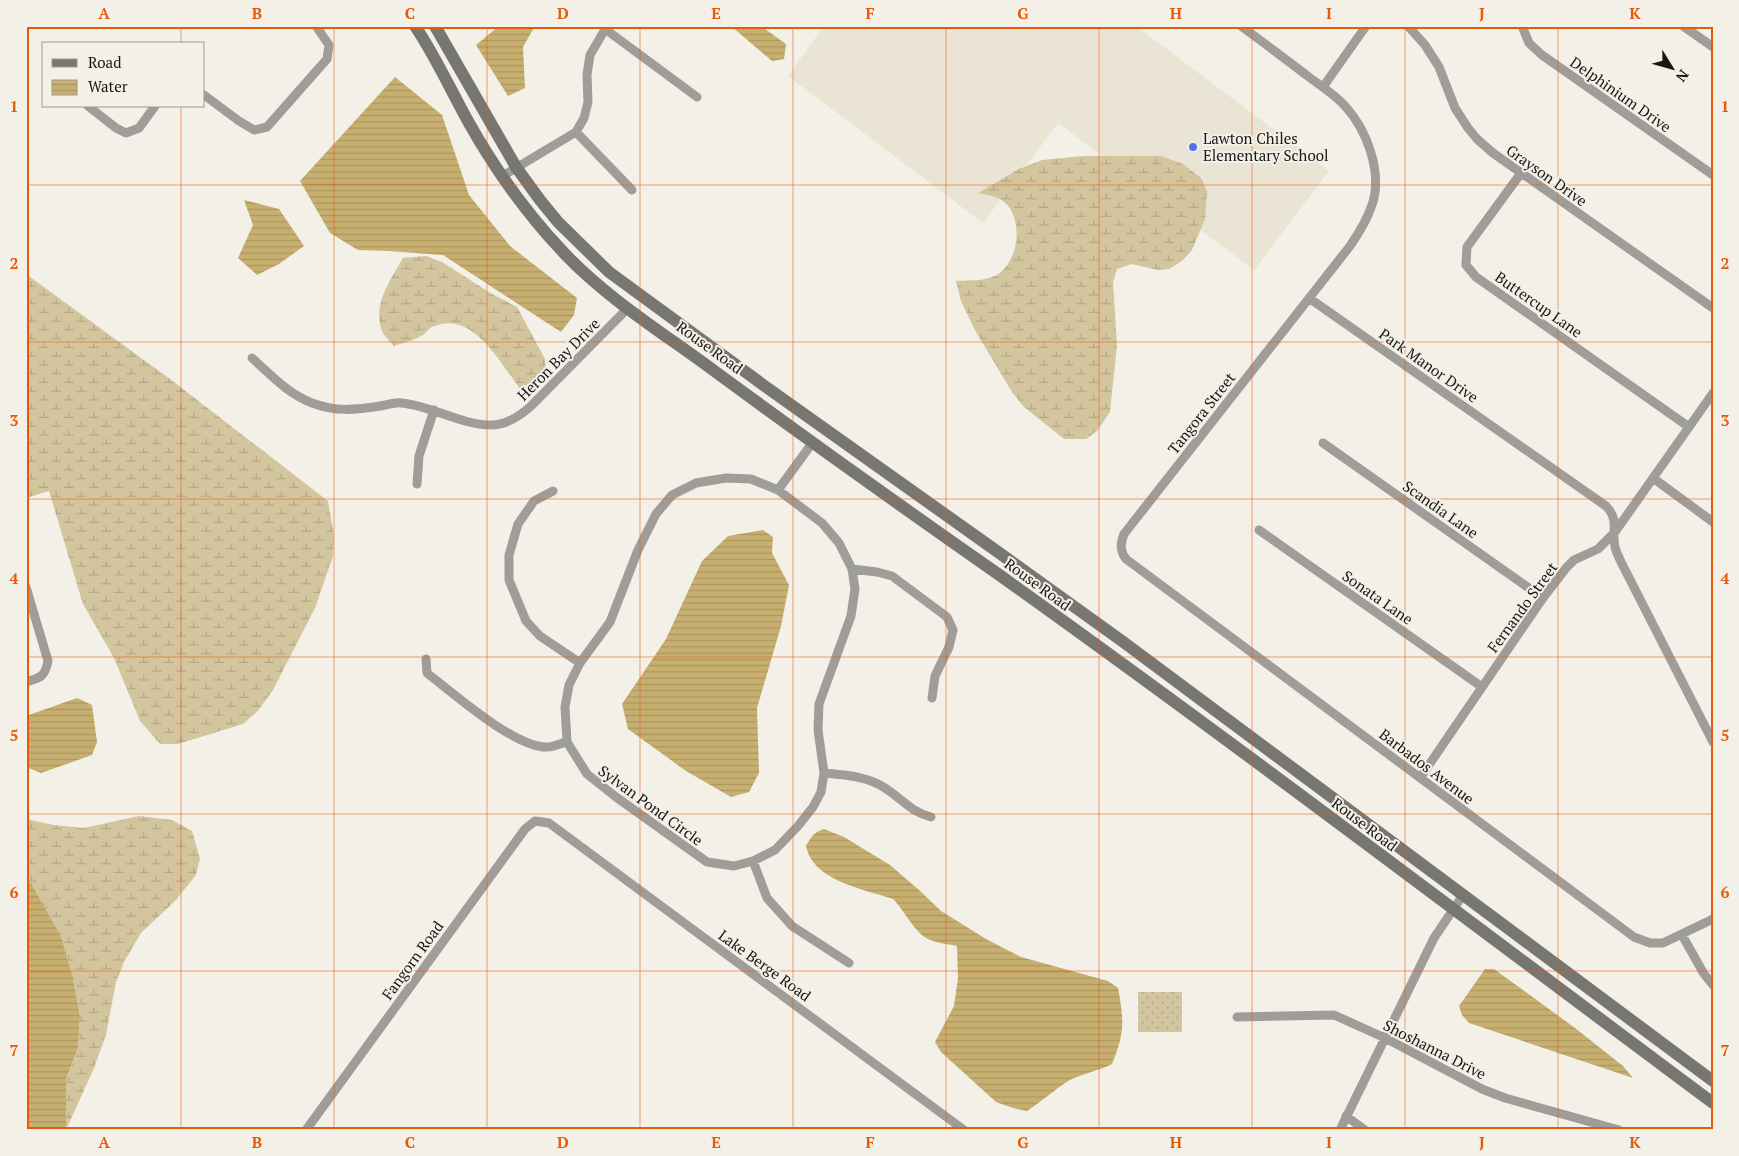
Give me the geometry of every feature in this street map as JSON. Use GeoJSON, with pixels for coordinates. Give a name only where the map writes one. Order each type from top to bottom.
{"type":"FeatureCollection","features":[{"type":"Feature","properties":{"kind":"street"},"geometry":{"type":"LineString","coordinates":[[205,95],[254,130],[267,127],[327,59],[328,46],[316,26]]}},
{"type":"Feature","properties":{"kind":"street","name":"Rouse Road"},"geometry":{"type":"LineString","coordinates":[[415,26],[501,177],[532,218],[568,257],[604,290],[1064,622],[1713,1103]]}},
{"type":"Feature","properties":{"kind":"street","name":"Rouse Road"},"geometry":{"type":"LineString","coordinates":[[436,26],[516,167],[540,200],[558,222],[596,259],[625,283],[766,387],[1076,608],[1713,1081]]}},
{"type":"Feature","properties":{"kind":"street"},"geometry":{"type":"LineString","coordinates":[[1241,26],[1323,87],[1345,106],[1364,134],[1374,160],[1376,180],[1373,204],[1364,224],[1350,246],[1309,298]]}},
{"type":"Feature","properties":{"kind":"street"},"geometry":{"type":"LineString","coordinates":[[1323,87],[1366,26]]}},
{"type":"Feature","properties":{"kind":"street","name":"Grayson Drive"},"geometry":{"type":"LineString","coordinates":[[1408,26],[1425,45],[1440,67],[1455,108],[1477,139],[1493,153],[1713,308]]}},
{"type":"Feature","properties":{"kind":"street","name":"Delphinium Drive"},"geometry":{"type":"LineString","coordinates":[[1522,26],[1529,43],[1542,55],[1713,176]]}},
{"type":"Feature","properties":{"kind":"street"},"geometry":{"type":"LineString","coordinates":[[1683,26],[1713,47]]}},
{"type":"Feature","properties":{"kind":"street"},"geometry":{"type":"LineString","coordinates":[[501,177],[576,132],[584,118],[588,102],[587,75],[590,56],[606,28],[697,97]]}},
{"type":"Feature","properties":{"kind":"street"},"geometry":{"type":"LineString","coordinates":[[91,108],[116,128],[126,132],[139,128],[154,108]]}},
{"type":"Feature","properties":{"kind":"street"},"geometry":{"type":"LineString","coordinates":[[576,132],[632,190]]}},
{"type":"Feature","properties":{"kind":"street","name":"Buttercup Lane"},"geometry":{"type":"LineString","coordinates":[[1521,173],[1467,248],[1466,265],[1476,277],[1689,427]]}},
{"type":"Feature","properties":{"kind":"street","name":"Park Manor Drive"},"geometry":{"type":"LineString","coordinates":[[1309,298],[1606,506],[1612,513],[1615,522],[1615,546],[1621,562],[1713,742]]}},
{"type":"Feature","properties":{"kind":"street","name":"Tangora Street"},"geometry":{"type":"LineString","coordinates":[[1121,548],[1124,534],[1309,298]]}},
{"type":"Feature","properties":{"kind":"street","name":"Heron Bay Drive"},"geometry":{"type":"LineString","coordinates":[[252,358],[278,383],[296,396],[324,407],[346,410],[401,403],[434,410],[467,421],[492,425],[516,418],[531,406],[628,308]]}},
{"type":"Feature","properties":{"kind":"street","name":"Fernando Street"},"geometry":{"type":"LineString","coordinates":[[1420,778],[1543,598],[1574,560],[1598,549],[1615,532],[1713,393]]}},
{"type":"Feature","properties":{"kind":"street"},"geometry":{"type":"LineString","coordinates":[[417,484],[419,456],[434,410]]}},
{"type":"Feature","properties":{"kind":"street"},"geometry":{"type":"LineString","coordinates":[[778,490],[813,442]]}},
{"type":"Feature","properties":{"kind":"street","name":"Scandia Lane"},"geometry":{"type":"LineString","coordinates":[[1322,444],[1543,598]]}},
{"type":"Feature","properties":{"kind":"street","name":"Sylvan Pond Circle"},"geometry":{"type":"LineString","coordinates":[[726,478],[751,479],[778,490],[822,522],[840,543],[852,569],[855,589],[852,616],[819,704],[818,730],[824,773],[821,792],[813,807],[798,826],[775,850],[753,861],[734,866],[707,862],[616,798],[587,774],[567,742],[565,707],[570,685],[580,663],[610,622],[638,550],[656,514],[672,495],[696,483],[726,478]]}},
{"type":"Feature","properties":{"kind":"street"},"geometry":{"type":"LineString","coordinates":[[1653,478],[1713,522]]}},
{"type":"Feature","properties":{"kind":"street"},"geometry":{"type":"LineString","coordinates":[[553,490],[534,501],[518,524],[510,555],[509,580],[526,621],[540,636],[580,663]]}},
{"type":"Feature","properties":{"kind":"street","name":"Sonata Lane"},"geometry":{"type":"LineString","coordinates":[[1259,530],[1482,688]]}},
{"type":"Feature","properties":{"kind":"street","name":"Barbados Avenue"},"geometry":{"type":"LineString","coordinates":[[1121,548],[1126,559],[1634,937],[1650,943],[1663,943],[1713,919]]}},
{"type":"Feature","properties":{"kind":"street"},"geometry":{"type":"LineString","coordinates":[[852,569],[892,576],[947,617],[953,630],[950,647],[935,676],[932,698]]}},
{"type":"Feature","properties":{"kind":"street"},"geometry":{"type":"LineString","coordinates":[[26,587],[48,661],[46,671],[40,678],[26,682]]}},
{"type":"Feature","properties":{"kind":"street"},"geometry":{"type":"LineString","coordinates":[[426,659],[427,672],[498,727],[528,744],[548,747],[567,742]]}},
{"type":"Feature","properties":{"kind":"street"},"geometry":{"type":"LineString","coordinates":[[824,773],[863,777],[884,787],[918,814],[931,817]]}},
{"type":"Feature","properties":{"kind":"street","name":"Fangorn Road"},"geometry":{"type":"LineString","coordinates":[[306,1130],[525,829],[535,820],[549,823]]}},
{"type":"Feature","properties":{"kind":"street","name":"Lake Berge Road"},"geometry":{"type":"LineString","coordinates":[[549,823],[964,1130]]}},
{"type":"Feature","properties":{"kind":"street"},"geometry":{"type":"LineString","coordinates":[[753,861],[767,898],[792,926],[849,963]]}},
{"type":"Feature","properties":{"kind":"street"},"geometry":{"type":"LineString","coordinates":[[1340,1130],[1434,938],[1463,894]]}},
{"type":"Feature","properties":{"kind":"street"},"geometry":{"type":"LineString","coordinates":[[1682,935],[1704,974],[1713,985]]}},
{"type":"Feature","properties":{"kind":"street","name":"Shoshanna Drive"},"geometry":{"type":"LineString","coordinates":[[1238,1017],[1334,1015],[1385,1038],[1482,1089],[1619,1130]]}},
{"type":"Feature","properties":{"kind":"street"},"geometry":{"type":"LineString","coordinates":[[1346,1116],[1365,1130]]}},
{"type":"Feature","properties":{"kind":"shaded area","name":"Lawton Chiles Elementary School"},"geometry":{"type":"Polygon","coordinates":[[[824,26],[1136,26],[1329,171],[1254,270],[1058,123],[983,223],[788,76],[824,26]]]}},
{"type":"Feature","properties":{"kind":"green space"},"geometry":{"type":"Polygon","coordinates":[[[1083,156],[1161,156],[1183,164],[1201,178],[1207,191],[1205,219],[1192,250],[1182,261],[1169,269],[1158,270],[1132,264],[1117,269],[1113,282],[1117,345],[1110,412],[1097,431],[1086,439],[1064,439],[1024,407],[1012,392],[976,332],[961,301],[956,281],[979,280],[996,275],[1007,266],[1014,250],[1017,232],[1016,223],[1009,207],[999,199],[978,193],[1019,169],[1042,160],[1083,156]]]}},
{"type":"Feature","properties":{"kind":"green space"},"geometry":{"type":"Polygon","coordinates":[[[426,256],[442,262],[492,294],[517,307],[545,359],[546,377],[530,393],[526,394],[521,390],[484,342],[460,325],[446,323],[432,327],[420,337],[394,346],[384,335],[379,312],[388,283],[403,258],[426,256]]]}},
{"type":"Feature","properties":{"kind":"green space"},"geometry":{"type":"Polygon","coordinates":[[[26,274],[170,379],[328,501],[334,536],[333,556],[315,608],[273,690],[257,712],[243,724],[178,744],[160,744],[140,721],[114,658],[83,604],[49,491],[26,498],[26,274]]]}},
{"type":"Feature","properties":{"kind":"green space"},"geometry":{"type":"Polygon","coordinates":[[[139,816],[172,820],[192,831],[200,859],[196,875],[175,901],[141,933],[124,962],[116,982],[106,1035],[94,1068],[66,1130],[66,1079],[78,1048],[80,1017],[73,978],[61,936],[31,883],[26,880],[26,819],[54,825],[84,828],[139,816]]]}},
{"type":"Feature","properties":{"kind":"green space"},"geometry":{"type":"Polygon","coordinates":[[[1138,992],[1182,992],[1182,1032],[1138,1032],[1138,992]]]}},
{"type":"Feature","properties":{"kind":"water"},"geometry":{"type":"Polygon","coordinates":[[[499,26],[535,26],[523,47],[525,88],[508,96],[476,45],[499,26]]]}},
{"type":"Feature","properties":{"kind":"water"},"geometry":{"type":"Polygon","coordinates":[[[731,26],[761,26],[786,44],[784,59],[772,61],[731,26]]]}},
{"type":"Feature","properties":{"kind":"water"},"geometry":{"type":"Polygon","coordinates":[[[395,77],[442,115],[469,195],[510,246],[577,298],[574,315],[561,332],[443,255],[358,250],[330,233],[300,181],[395,77]]]}},
{"type":"Feature","properties":{"kind":"water"},"geometry":{"type":"Polygon","coordinates":[[[244,200],[279,209],[304,246],[279,264],[257,275],[238,258],[253,225],[244,200]]]}},
{"type":"Feature","properties":{"kind":"water"},"geometry":{"type":"Polygon","coordinates":[[[763,530],[773,537],[772,553],[789,585],[781,626],[757,708],[759,773],[749,792],[731,797],[686,771],[628,729],[622,704],[666,639],[702,561],[728,536],[763,530]]]}},
{"type":"Feature","properties":{"kind":"water"},"geometry":{"type":"Polygon","coordinates":[[[77,698],[92,705],[97,742],[92,755],[41,773],[26,767],[26,716],[77,698]]]}},
{"type":"Feature","properties":{"kind":"water"},"geometry":{"type":"Polygon","coordinates":[[[824,829],[844,837],[890,865],[941,911],[986,939],[1021,957],[1108,981],[1118,988],[1122,1026],[1112,1064],[1068,1081],[1027,1111],[996,1102],[941,1052],[935,1042],[954,1006],[958,978],[957,946],[926,938],[913,925],[893,899],[841,882],[818,868],[806,846],[813,835],[824,829]]]}},
{"type":"Feature","properties":{"kind":"water"},"geometry":{"type":"Polygon","coordinates":[[[26,880],[31,883],[61,936],[73,978],[80,1017],[78,1048],[66,1079],[66,1130],[26,1130],[26,880]]]}},
{"type":"Feature","properties":{"kind":"water"},"geometry":{"type":"Polygon","coordinates":[[[1485,969],[1494,969],[1575,1028],[1623,1066],[1633,1078],[1469,1023],[1462,1015],[1459,1006],[1485,969]]]}},
{"type":"Feature","properties":{"kind":"place","name":"Lawton Chiles Elementary School"},"geometry":{"type":"Point","coordinates":[1193,147]}}]}
